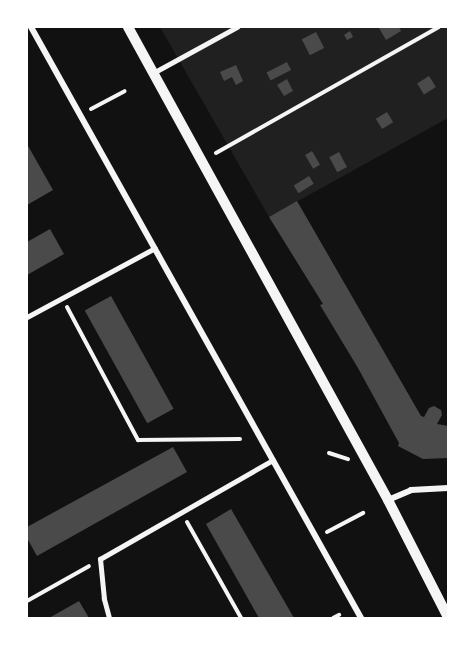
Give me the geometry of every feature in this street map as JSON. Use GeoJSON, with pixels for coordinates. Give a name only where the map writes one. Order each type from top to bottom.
{"type":"FeatureCollection","features":[{"type":"Feature","properties":{"kind":"street"},"geometry":{"type":"LineString","coordinates":[[128,27],[388,500],[448,617]]}},
{"type":"Feature","properties":{"kind":"street"},"geometry":{"type":"LineString","coordinates":[[30,30],[155,248],[361,618]]}},
{"type":"Feature","properties":{"kind":"street"},"geometry":{"type":"LineString","coordinates":[[388,500],[411,490],[448,488]]}},
{"type":"Feature","properties":{"kind":"lane"},"geometry":{"type":"LineString","coordinates":[[153,73],[237,27]]}},
{"type":"Feature","properties":{"kind":"lane"},"geometry":{"type":"LineString","coordinates":[[27,317],[155,248]]}},
{"type":"Feature","properties":{"kind":"lane"},"geometry":{"type":"LineString","coordinates":[[109,618],[104,598],[100,559],[273,460]]}},
{"type":"Feature","properties":{"kind":"path"},"geometry":{"type":"LineString","coordinates":[[216,153],[439,27]]}},
{"type":"Feature","properties":{"kind":"path"},"geometry":{"type":"LineString","coordinates":[[80,116],[126,91]]}},
{"type":"Feature","properties":{"kind":"path"},"geometry":{"type":"LineString","coordinates":[[62,298],[138,440],[240,439]]}},
{"type":"Feature","properties":{"kind":"path"},"geometry":{"type":"LineString","coordinates":[[182,512],[241,618]]}},
{"type":"Feature","properties":{"kind":"path"},"geometry":{"type":"LineString","coordinates":[[316,538],[363,513]]}},
{"type":"Feature","properties":{"kind":"path"},"geometry":{"type":"LineString","coordinates":[[27,601],[100,559]]}},
{"type":"Feature","properties":{"kind":"path"},"geometry":{"type":"LineString","coordinates":[[333,618],[339,615]]}},
{"type":"Feature","properties":{"kind":"shaded area"},"geometry":{"type":"Polygon","coordinates":[[[160,27],[448,27],[448,118],[269,217],[160,27]]]}},
{"type":"Feature","properties":{"kind":"building"},"geometry":{"type":"Polygon","coordinates":[[[399,27],[401,31],[386,40],[379,28],[399,27]]]}},
{"type":"Feature","properties":{"kind":"building"},"geometry":{"type":"Polygon","coordinates":[[[350,31],[353,37],[347,40],[344,35],[350,31]]]}},
{"type":"Feature","properties":{"kind":"building"},"geometry":{"type":"Polygon","coordinates":[[[316,32],[324,48],[310,55],[302,39],[316,32]]]}},
{"type":"Feature","properties":{"kind":"building"},"geometry":{"type":"Polygon","coordinates":[[[287,62],[291,70],[271,80],[267,72],[287,62]]]}},
{"type":"Feature","properties":{"kind":"building"},"geometry":{"type":"Polygon","coordinates":[[[236,65],[243,81],[236,85],[232,77],[224,81],[220,72],[236,65]]]}},
{"type":"Feature","properties":{"kind":"building"},"geometry":{"type":"Polygon","coordinates":[[[429,76],[436,87],[424,94],[417,83],[429,76]]]}},
{"type":"Feature","properties":{"kind":"building"},"geometry":{"type":"Polygon","coordinates":[[[287,79],[293,91],[284,96],[277,85],[287,79]]]}},
{"type":"Feature","properties":{"kind":"building"},"geometry":{"type":"Polygon","coordinates":[[[387,112],[393,122],[382,129],[376,119],[387,112]]]}},
{"type":"Feature","properties":{"kind":"building"},"geometry":{"type":"Polygon","coordinates":[[[27,144],[53,190],[27,205],[27,144]]]}},
{"type":"Feature","properties":{"kind":"building"},"geometry":{"type":"Polygon","coordinates":[[[312,151],[320,165],[313,169],[305,155],[312,151]]]}},
{"type":"Feature","properties":{"kind":"building"},"geometry":{"type":"Polygon","coordinates":[[[339,152],[347,167],[337,172],[329,157],[339,152]]]}},
{"type":"Feature","properties":{"kind":"building"},"geometry":{"type":"Polygon","coordinates":[[[309,176],[314,184],[299,193],[294,186],[309,176]]]}},
{"type":"Feature","properties":{"kind":"building"},"geometry":{"type":"Polygon","coordinates":[[[297,201],[421,416],[424,417],[429,408],[434,406],[441,410],[442,415],[437,424],[448,426],[448,458],[423,459],[398,446],[399,443],[358,368],[320,305],[323,304],[269,217],[297,201]]]}},
{"type":"Feature","properties":{"kind":"building"},"geometry":{"type":"Polygon","coordinates":[[[50,229],[64,254],[27,275],[27,242],[50,229]]]}},
{"type":"Feature","properties":{"kind":"building"},"geometry":{"type":"Polygon","coordinates":[[[111,296],[174,409],[147,423],[85,311],[111,296]]]}},
{"type":"Feature","properties":{"kind":"building"},"geometry":{"type":"Polygon","coordinates":[[[173,447],[187,472],[37,556],[27,538],[27,527],[173,447]]]}},
{"type":"Feature","properties":{"kind":"building"},"geometry":{"type":"Polygon","coordinates":[[[231,509],[294,618],[259,618],[206,524],[231,509]]]}},
{"type":"Feature","properties":{"kind":"building"},"geometry":{"type":"Polygon","coordinates":[[[79,601],[89,618],[49,618],[79,601]]]}}]}
